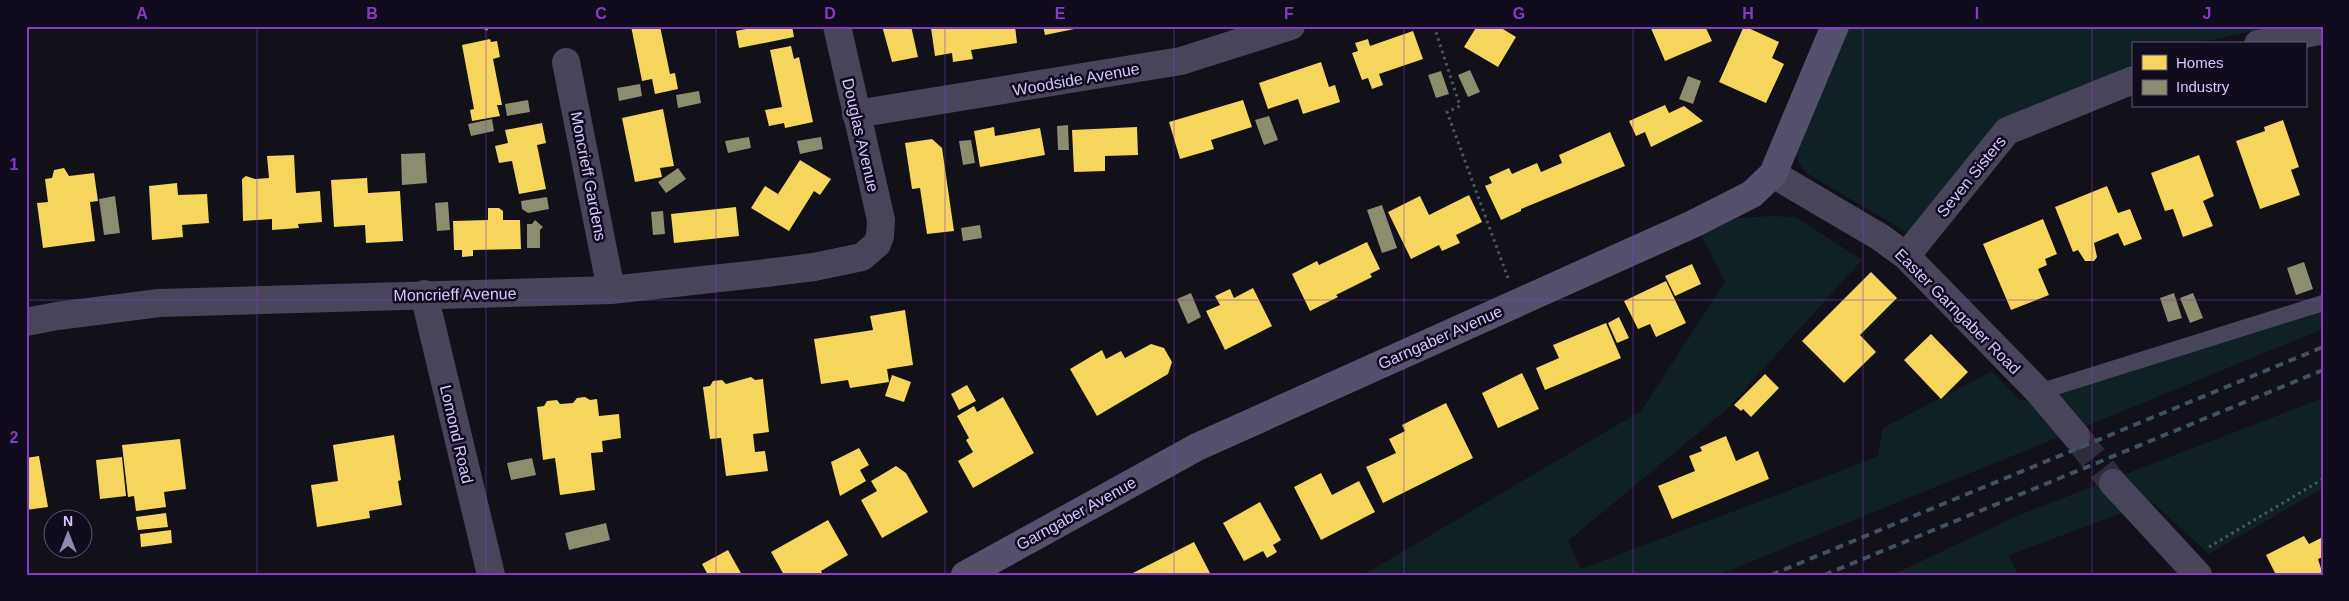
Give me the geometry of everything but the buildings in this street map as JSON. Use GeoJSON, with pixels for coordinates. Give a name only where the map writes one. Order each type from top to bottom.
{"type":"FeatureCollection","features":[{"type":"Feature","properties":{"kind":"street","name":"Douglas Avenue"},"geometry":{"type":"LineString","coordinates":[[837,26],[881,220],[880,236],[877,244]]}},
{"type":"Feature","properties":{"kind":"street","name":"Woodside Avenue"},"geometry":{"type":"LineString","coordinates":[[856,114],[1181,61],[1291,26]]}},
{"type":"Feature","properties":{"kind":"street","name":"Garngaber Avenue"},"geometry":{"type":"LineString","coordinates":[[965,575],[1198,447],[1693,224],[1752,194],[1773,174],[1835,26]]}},
{"type":"Feature","properties":{"kind":"street"},"geometry":{"type":"LineString","coordinates":[[2267,42],[2323,30]]}},
{"type":"Feature","properties":{"kind":"street","name":"Moncrieff Gardens"},"geometry":{"type":"LineString","coordinates":[[566,62],[611,290]]}},
{"type":"Feature","properties":{"kind":"street","name":"Seven Sisters"},"geometry":{"type":"LineString","coordinates":[[1906,256],[2007,131],[2132,80]]}},
{"type":"Feature","properties":{"kind":"street","name":"Easter Garngaber Road"},"geometry":{"type":"LineString","coordinates":[[1773,174],[1880,237],[1906,256],[2039,392],[2076,436]]}},
{"type":"Feature","properties":{"kind":"street","name":"Moncrieff Avenue"},"geometry":{"type":"LineString","coordinates":[[26,322],[159,302],[611,290],[814,267],[862,257],[877,244]]}},
{"type":"Feature","properties":{"kind":"street","name":"Lomond Road"},"geometry":{"type":"LineString","coordinates":[[424,294],[491,575]]}},
{"type":"Feature","properties":{"kind":"street"},"geometry":{"type":"LineString","coordinates":[[2113,483],[2191,568]]}},
{"type":"Feature","properties":{"kind":"lane"},"geometry":{"type":"LineString","coordinates":[[2039,392],[2323,303]]}},
{"type":"Feature","properties":{"kind":"path"},"geometry":{"type":"LineString","coordinates":[[1434,26],[1460,106],[1447,112],[1517,302]]}},
{"type":"Feature","properties":{"kind":"path"},"geometry":{"type":"LineString","coordinates":[[2191,568],[2323,479]]}},
{"type":"Feature","properties":{"kind":"shaded area"},"geometry":{"type":"Polygon","coordinates":[[[1843,26],[2276,26],[2203,42],[2132,42],[2132,64],[1998,124],[1908,233],[1808,174],[1798,163],[1796,143],[1843,26]]]}},
{"type":"Feature","properties":{"kind":"shaded area"},"geometry":{"type":"Polygon","coordinates":[[[1796,217],[1862,260],[1726,410],[1568,541],[1581,569],[1877,457],[1883,428],[1992,371],[2021,401],[2031,398],[2064,435],[1718,575],[1363,575],[1641,411],[1725,282],[1701,235],[1736,218],[1796,217]]]}},
{"type":"Feature","properties":{"kind":"shaded area"},"geometry":{"type":"Polygon","coordinates":[[[2323,308],[2323,329],[2084,427],[2051,392],[2323,308]]]}},
{"type":"Feature","properties":{"kind":"shaded area"},"geometry":{"type":"Polygon","coordinates":[[[2323,398],[2323,488],[2209,554],[2152,502],[2009,555],[2018,575],[1892,575],[2019,515],[2323,398]]]}},
{"type":"Feature","properties":{"kind":"tunnel"},"geometry":{"type":"LineString","coordinates":[[2076,436],[2113,483]]}},
{"type":"Feature","properties":{"kind":"railway"},"geometry":{"type":"LineString","coordinates":[[1771,575],[2323,347]]}},
{"type":"Feature","properties":{"kind":"railway"},"geometry":{"type":"LineString","coordinates":[[1824,575],[2323,370]]}}]}
